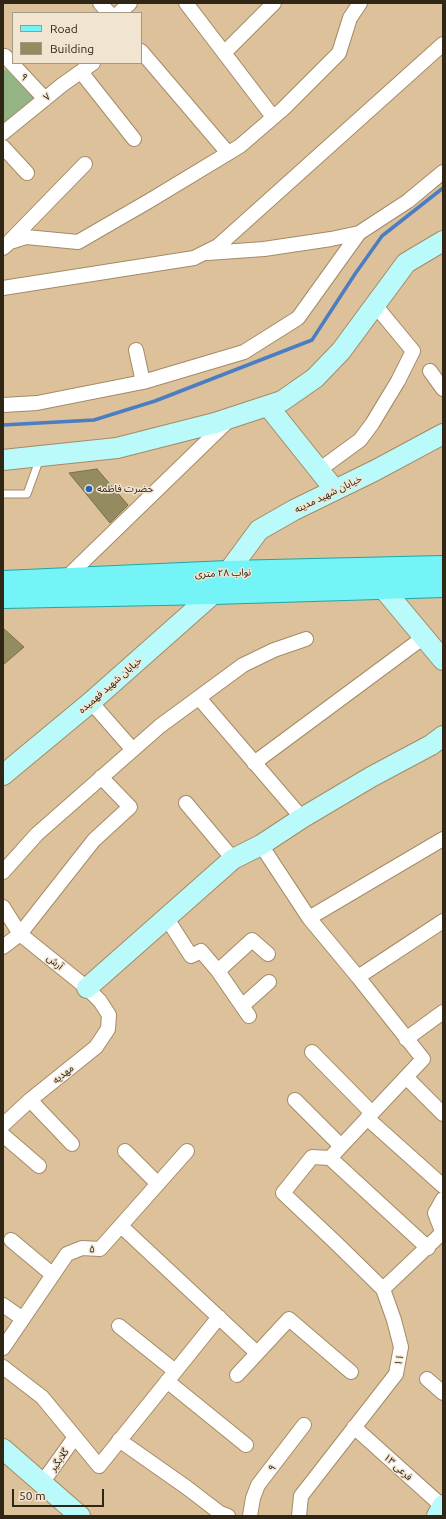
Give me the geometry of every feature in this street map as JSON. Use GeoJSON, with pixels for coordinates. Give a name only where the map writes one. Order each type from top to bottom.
{"type":"FeatureCollection","features":[{"type":"Feature","properties":{"kind":"main road","name":"نواب ۲۸ متری"},"geometry":{"type":"LineString","coordinates":[[3,582],[228,572],[443,567]]}},
{"type":"Feature","properties":{"kind":"main road","name":"نواب ۲۸ متری"},"geometry":{"type":"LineString","coordinates":[[3,597],[214,593],[443,586]]}},
{"type":"Feature","properties":{"kind":"street"},"geometry":{"type":"LineString","coordinates":[[100,3],[108,12]]}},
{"type":"Feature","properties":{"kind":"street"},"geometry":{"type":"LineString","coordinates":[[120,12],[130,3]]}},
{"type":"Feature","properties":{"kind":"street"},"geometry":{"type":"LineString","coordinates":[[186,3],[273,117]]}},
{"type":"Feature","properties":{"kind":"street"},"geometry":{"type":"LineString","coordinates":[[224,52],[274,3]]}},
{"type":"Feature","properties":{"kind":"street"},"geometry":{"type":"LineString","coordinates":[[6,245],[26,237],[78,242],[240,146],[273,117],[339,53],[350,18],[360,3]]}},
{"type":"Feature","properties":{"kind":"street"},"geometry":{"type":"LineString","coordinates":[[3,288],[194,258],[218,246],[443,44]]}},
{"type":"Feature","properties":{"kind":"street"},"geometry":{"type":"LineString","coordinates":[[142,52],[228,153]]}},
{"type":"Feature","properties":{"kind":"street","name":"۹"},"geometry":{"type":"LineString","coordinates":[[3,56],[5,56],[12,64]]}},
{"type":"Feature","properties":{"kind":"street","name":"۹"},"geometry":{"type":"LineString","coordinates":[[12,64],[45,99]]}},
{"type":"Feature","properties":{"kind":"street","name":"۷"},"geometry":{"type":"LineString","coordinates":[[3,133],[92,64]]}},
{"type":"Feature","properties":{"kind":"street"},"geometry":{"type":"LineString","coordinates":[[81,72],[134,139]]}},
{"type":"Feature","properties":{"kind":"street"},"geometry":{"type":"LineString","coordinates":[[3,147],[27,173]]}},
{"type":"Feature","properties":{"kind":"street"},"geometry":{"type":"LineString","coordinates":[[6,245],[85,164]]}},
{"type":"Feature","properties":{"kind":"street"},"geometry":{"type":"LineString","coordinates":[[204,253],[272,248],[359,233],[408,201],[443,172]]}},
{"type":"Feature","properties":{"kind":"street"},"geometry":{"type":"LineString","coordinates":[[3,405],[37,403],[143,382],[244,352],[298,318],[359,233]]}},
{"type":"Feature","properties":{"kind":"street"},"geometry":{"type":"LineString","coordinates":[[3,460],[116,448],[156,439],[231,418],[282,401],[315,378],[341,351],[406,262],[443,241]]}},
{"type":"Feature","properties":{"kind":"street"},"geometry":{"type":"LineString","coordinates":[[319,470],[360,440],[372,424],[398,381],[413,351],[375,305]]}},
{"type":"Feature","properties":{"kind":"street"},"geometry":{"type":"LineString","coordinates":[[136,350],[143,382]]}},
{"type":"Feature","properties":{"kind":"street"},"geometry":{"type":"LineString","coordinates":[[430,371],[443,389]]}},
{"type":"Feature","properties":{"kind":"street"},"geometry":{"type":"LineString","coordinates":[[268,406],[335,490]]}},
{"type":"Feature","properties":{"kind":"street"},"geometry":{"type":"LineString","coordinates":[[65,579],[231,418]]}},
{"type":"Feature","properties":{"kind":"street","name":"خیابان شهید مدینه"},"geometry":{"type":"LineString","coordinates":[[228,572],[259,530],[294,510],[374,471],[443,434]]}},
{"type":"Feature","properties":{"kind":"street"},"geometry":{"type":"LineString","coordinates":[[382,587],[443,660]]}},
{"type":"Feature","properties":{"kind":"street","name":"خیابان شهید فهمیده"},"geometry":{"type":"LineString","coordinates":[[3,775],[91,702],[214,593]]}},
{"type":"Feature","properties":{"kind":"street"},"geometry":{"type":"LineString","coordinates":[[254,763],[424,637]]}},
{"type":"Feature","properties":{"kind":"street"},"geometry":{"type":"LineString","coordinates":[[3,872],[37,834],[160,726],[243,666],[274,650],[306,639]]}},
{"type":"Feature","properties":{"kind":"street"},"geometry":{"type":"LineString","coordinates":[[198,698],[302,818]]}},
{"type":"Feature","properties":{"kind":"street"},"geometry":{"type":"LineString","coordinates":[[91,702],[133,750]]}},
{"type":"Feature","properties":{"kind":"street"},"geometry":{"type":"LineString","coordinates":[[87,988],[233,859],[261,845],[302,818],[370,777],[431,745],[443,736]]}},
{"type":"Feature","properties":{"kind":"street"},"geometry":{"type":"LineString","coordinates":[[3,947],[20,934],[94,840],[130,807],[101,777]]}},
{"type":"Feature","properties":{"kind":"street"},"geometry":{"type":"LineString","coordinates":[[186,804],[233,859]]}},
{"type":"Feature","properties":{"kind":"street"},"geometry":{"type":"LineString","coordinates":[[309,918],[443,839]]}},
{"type":"Feature","properties":{"kind":"street"},"geometry":{"type":"LineString","coordinates":[[261,845],[309,918],[358,977],[422,1059],[330,1158],[428,1248]]}},
{"type":"Feature","properties":{"kind":"street","name":"آرش"},"geometry":{"type":"LineString","coordinates":[[3,907],[20,934],[87,988],[100,1001],[109,1015]]}},
{"type":"Feature","properties":{"kind":"street"},"geometry":{"type":"LineString","coordinates":[[166,917],[191,956],[201,951],[218,971],[246,1011],[269,982]]}},
{"type":"Feature","properties":{"kind":"street"},"geometry":{"type":"LineString","coordinates":[[358,977],[441,926]]}},
{"type":"Feature","properties":{"kind":"street"},"geometry":{"type":"LineString","coordinates":[[218,971],[252,940],[268,954]]}},
{"type":"Feature","properties":{"kind":"street"},"geometry":{"type":"LineString","coordinates":[[406,1039],[443,1012]]}},
{"type":"Feature","properties":{"kind":"street","name":"مهدیه"},"geometry":{"type":"LineString","coordinates":[[3,1125],[30,1100],[96,1047],[108,1029],[109,1015]]}},
{"type":"Feature","properties":{"kind":"street"},"geometry":{"type":"LineString","coordinates":[[312,1052],[369,1116],[443,1186]]}},
{"type":"Feature","properties":{"kind":"street"},"geometry":{"type":"LineString","coordinates":[[406,1077],[443,1114]]}},
{"type":"Feature","properties":{"kind":"street"},"geometry":{"type":"LineString","coordinates":[[30,1100],[72,1144]]}},
{"type":"Feature","properties":{"kind":"street"},"geometry":{"type":"LineString","coordinates":[[295,1100],[341,1146]]}},
{"type":"Feature","properties":{"kind":"street"},"geometry":{"type":"LineString","coordinates":[[3,1135],[39,1166]]}},
{"type":"Feature","properties":{"kind":"street"},"geometry":{"type":"LineString","coordinates":[[125,1151],[158,1184]]}},
{"type":"Feature","properties":{"kind":"street","name":"۵"},"geometry":{"type":"LineString","coordinates":[[3,1348],[67,1254],[82,1248],[100,1249],[187,1151]]}},
{"type":"Feature","properties":{"kind":"street","name":"۱۱"},"geometry":{"type":"LineString","coordinates":[[299,1516],[301,1496],[396,1374],[401,1348],[394,1320],[383,1289],[283,1193],[312,1157],[330,1158]]}},
{"type":"Feature","properties":{"kind":"street"},"geometry":{"type":"LineString","coordinates":[[383,1289],[428,1248],[442,1233],[435,1213],[443,1198]]}},
{"type":"Feature","properties":{"kind":"street"},"geometry":{"type":"LineString","coordinates":[[121,1226],[220,1316],[257,1353]]}},
{"type":"Feature","properties":{"kind":"street"},"geometry":{"type":"LineString","coordinates":[[11,1240],[52,1275]]}},
{"type":"Feature","properties":{"kind":"street"},"geometry":{"type":"LineString","coordinates":[[3,1305],[23,1319]]}},
{"type":"Feature","properties":{"kind":"street"},"geometry":{"type":"LineString","coordinates":[[3,1367],[42,1396],[99,1466],[220,1316]]}},
{"type":"Feature","properties":{"kind":"street"},"geometry":{"type":"LineString","coordinates":[[237,1375],[289,1319],[351,1372]]}},
{"type":"Feature","properties":{"kind":"street"},"geometry":{"type":"LineString","coordinates":[[119,1326],[246,1445]]}},
{"type":"Feature","properties":{"kind":"street"},"geometry":{"type":"LineString","coordinates":[[426,1379],[443,1393]]}},
{"type":"Feature","properties":{"kind":"street","name":"۹"},"geometry":{"type":"LineString","coordinates":[[250,1516],[253,1498],[258,1485],[304,1425]]}},
{"type":"Feature","properties":{"kind":"street","name":"فرعی ۱۳"},"geometry":{"type":"LineString","coordinates":[[354,1427],[443,1505]]}},
{"type":"Feature","properties":{"kind":"street","name":"گلابگیر"},"geometry":{"type":"LineString","coordinates":[[42,1483],[75,1437]]}},
{"type":"Feature","properties":{"kind":"street"},"geometry":{"type":"LineString","coordinates":[[120,1440],[220,1512],[228,1516]]}},
{"type":"Feature","properties":{"kind":"street"},"geometry":{"type":"LineString","coordinates":[[3,1449],[80,1516]]}},
{"type":"Feature","properties":{"kind":"street"},"geometry":{"type":"LineString","coordinates":[[436,1516],[443,1505]]}},
{"type":"Feature","properties":{"kind":"lane"},"geometry":{"type":"LineString","coordinates":[[3,494],[27,494],[40,457]]}},
{"type":"Feature","properties":{"kind":"green space"},"geometry":{"type":"Polygon","coordinates":[[[6,69],[35,99],[3,125],[3,71],[6,69]]]}},
{"type":"Feature","properties":{"kind":"building"},"geometry":{"type":"Polygon","coordinates":[[[97,469],[128,505],[110,523],[69,473],[97,469]]]}},
{"type":"Feature","properties":{"kind":"building"},"geometry":{"type":"Polygon","coordinates":[[[3,628],[24,647],[3,665],[3,628]]]}},
{"type":"Feature","properties":{"kind":"waterway"},"geometry":{"type":"LineString","coordinates":[[3,425],[94,420],[155,401],[312,340],[382,236],[443,188]]}},
{"type":"Feature","properties":{"kind":"place","name":"حضرت فاطمه"},"geometry":{"type":"Point","coordinates":[89,489]}}]}
